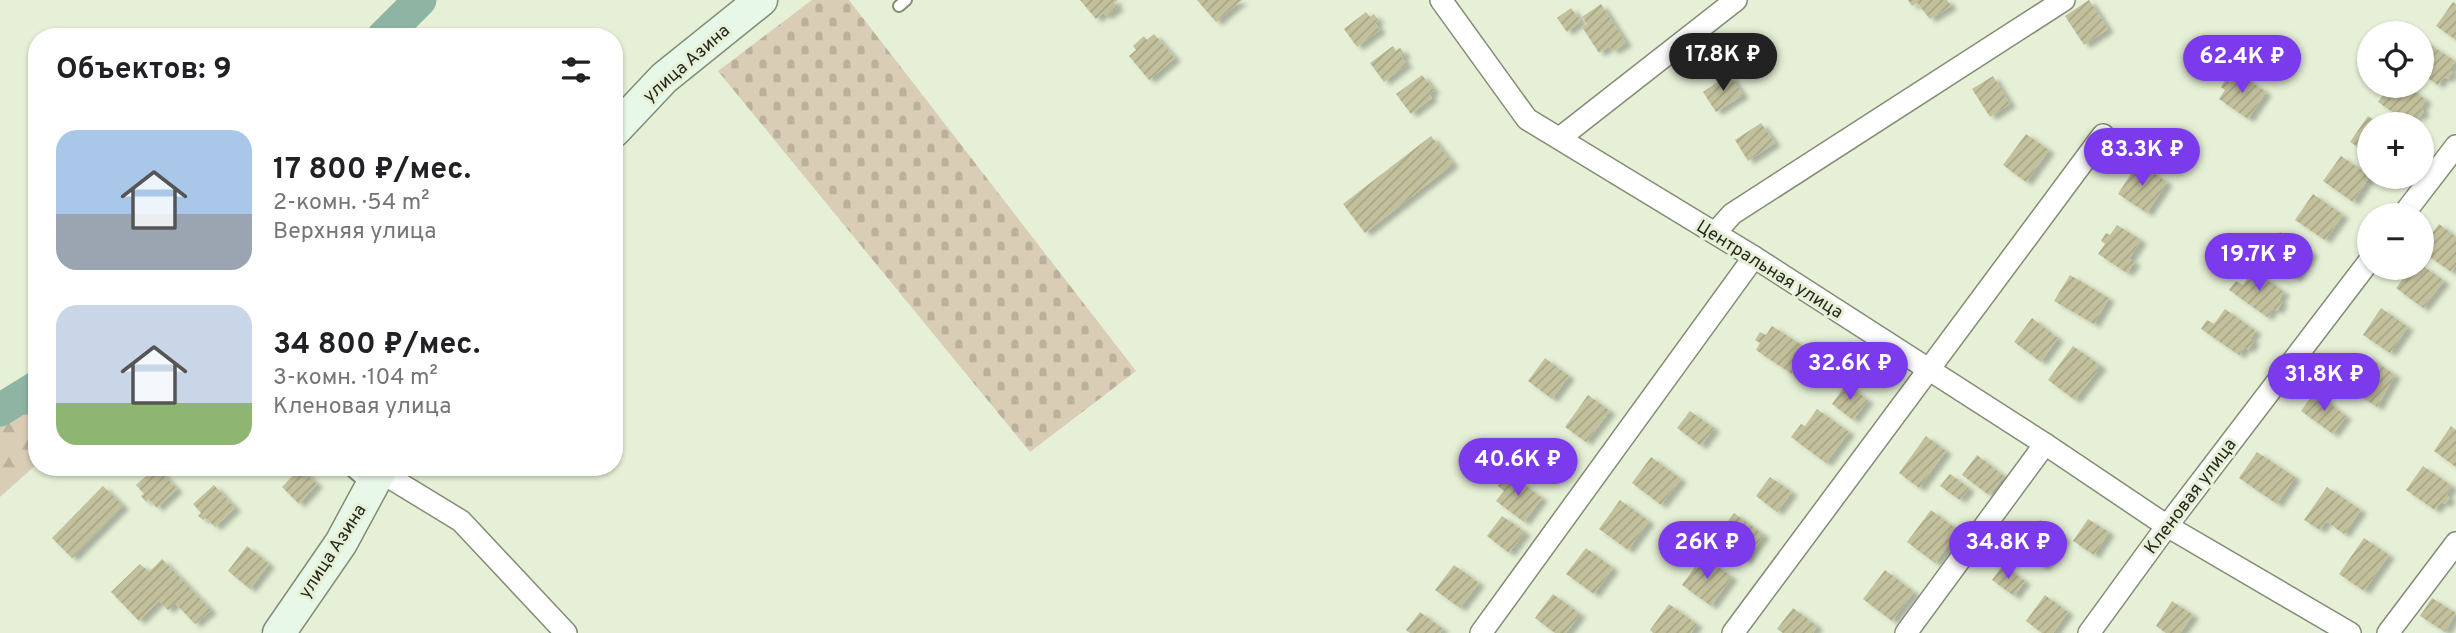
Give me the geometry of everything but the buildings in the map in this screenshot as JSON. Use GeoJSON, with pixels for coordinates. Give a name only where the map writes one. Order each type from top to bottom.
{"type":"FeatureCollection","features":[{"type":"Feature","properties":{"kind":"street","name":"улица Азина"},"geometry":{"type":"LineString","coordinates":[[623,121],[664,78],[761,0]]}},
{"type":"Feature","properties":{"kind":"street","name":"Центральная улица"},"geometry":{"type":"LineString","coordinates":[[1441,0],[1527,118],[1754,257],[2045,444],[2167,526],[2350,633]]}},
{"type":"Feature","properties":{"kind":"street"},"geometry":{"type":"LineString","coordinates":[[1561,137],[1736,0]]}},
{"type":"Feature","properties":{"kind":"street"},"geometry":{"type":"LineString","coordinates":[[1715,233],[1732,214],[2064,0]]}},
{"type":"Feature","properties":{"kind":"street"},"geometry":{"type":"LineString","coordinates":[[1732,633],[2103,135]]}},
{"type":"Feature","properties":{"kind":"street"},"geometry":{"type":"LineString","coordinates":[[2412,203],[2456,146]]}},
{"type":"Feature","properties":{"kind":"street"},"geometry":{"type":"LineString","coordinates":[[1481,633],[1754,257]]}},
{"type":"Feature","properties":{"kind":"street","name":"Кленовая улица"},"geometry":{"type":"LineString","coordinates":[[2089,633],[2357,277]]}},
{"type":"Feature","properties":{"kind":"street"},"geometry":{"type":"LineString","coordinates":[[1906,633],[2045,444]]}},
{"type":"Feature","properties":{"kind":"street","name":"улица Азина"},"geometry":{"type":"LineString","coordinates":[[278,633],[341,543],[378,476]]}},
{"type":"Feature","properties":{"kind":"street"},"geometry":{"type":"LineString","coordinates":[[378,476],[461,521],[566,633]]}},
{"type":"Feature","properties":{"kind":"street"},"geometry":{"type":"LineString","coordinates":[[2388,633],[2456,543]]}},
{"type":"Feature","properties":{"kind":"green space"},"geometry":{"type":"Polygon","coordinates":[[[812,0],[849,0],[1136,371],[1030,452],[718,71],[812,0]]]}},
{"type":"Feature","properties":{"kind":"green space"},"geometry":{"type":"Polygon","coordinates":[[[28,382],[28,472],[0,497],[0,406],[28,382]]]}},
{"type":"Feature","properties":{"kind":"waterway"},"geometry":{"type":"LineString","coordinates":[[392,28],[420,0]]}},
{"type":"Feature","properties":{"kind":"waterway"},"geometry":{"type":"LineString","coordinates":[[0,410],[28,393]]}}]}
